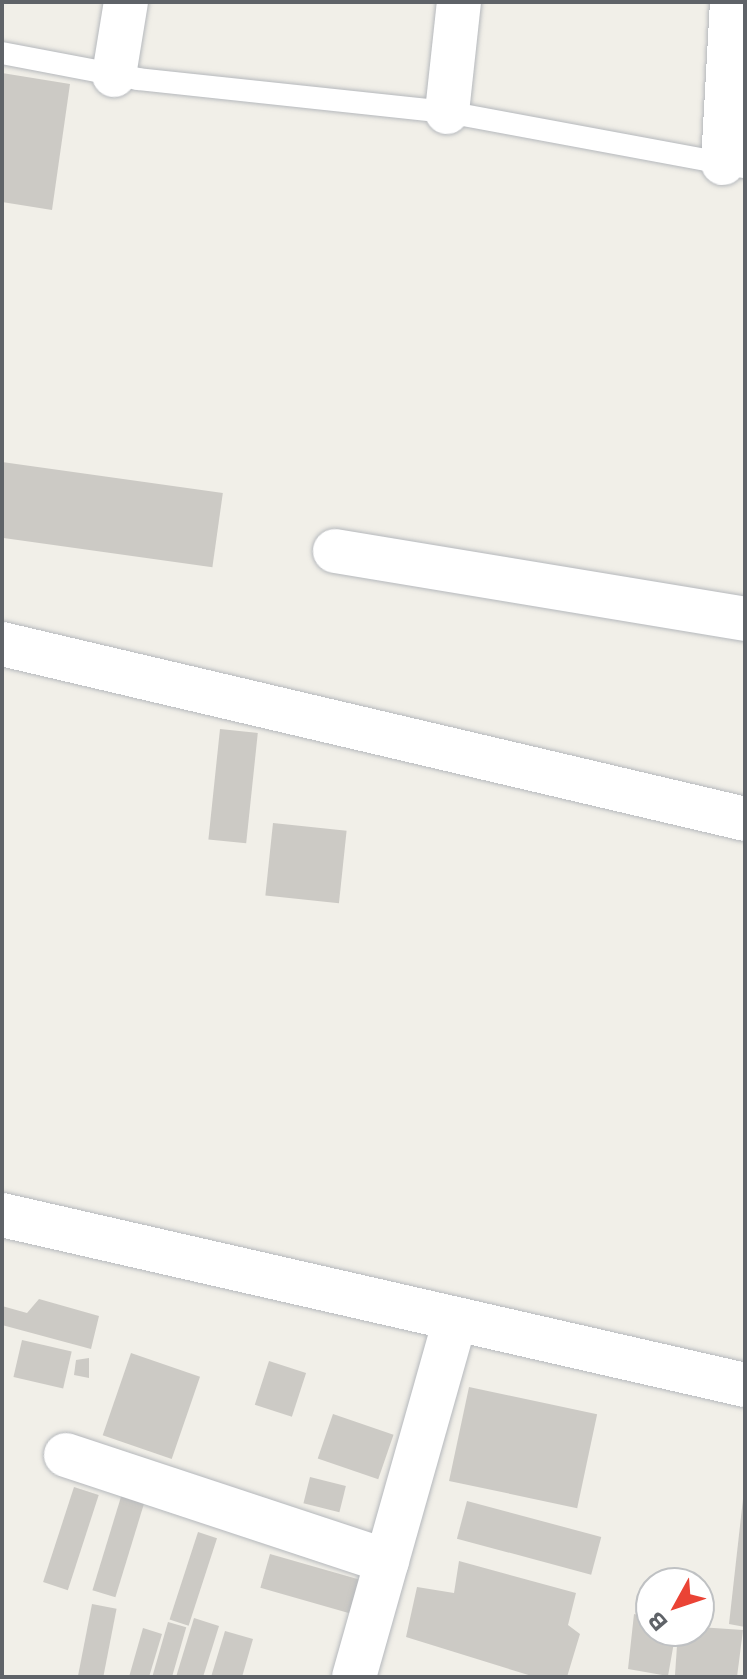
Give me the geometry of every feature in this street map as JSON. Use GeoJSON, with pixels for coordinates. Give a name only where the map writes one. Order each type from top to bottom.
{"type":"FeatureCollection","features":[{"type":"Feature","properties":{"kind":"street"},"geometry":{"type":"LineString","coordinates":[[114,75],[126,2]]}},
{"type":"Feature","properties":{"kind":"street"},"geometry":{"type":"LineString","coordinates":[[447,112],[459,2]]}},
{"type":"Feature","properties":{"kind":"street"},"geometry":{"type":"LineString","coordinates":[[732,2],[734,165]]}},
{"type":"Feature","properties":{"kind":"street"},"geometry":{"type":"LineString","coordinates":[[335,551],[745,619]]}},
{"type":"Feature","properties":{"kind":"street"},"geometry":{"type":"LineString","coordinates":[[2,644],[745,819]]}},
{"type":"Feature","properties":{"kind":"street"},"geometry":{"type":"LineString","coordinates":[[2,1215],[745,1385]]}},
{"type":"Feature","properties":{"kind":"street"},"geometry":{"type":"LineString","coordinates":[[354,1677],[455,1319]]}},
{"type":"Feature","properties":{"kind":"street"},"geometry":{"type":"LineString","coordinates":[[66,1455],[387,1561]]}},
{"type":"Feature","properties":{"kind":"lane"},"geometry":{"type":"LineString","coordinates":[[2,53],[114,75],[447,112],[734,165]]}},
{"type":"Feature","properties":{"kind":"building"},"geometry":{"type":"Polygon","coordinates":[[[2,73],[70,84],[52,210],[2,202],[2,73]]]}},
{"type":"Feature","properties":{"kind":"building"},"geometry":{"type":"Polygon","coordinates":[[[2,462],[223,493],[212,567],[2,538],[2,462]]]}},
{"type":"Feature","properties":{"kind":"building"},"geometry":{"type":"Polygon","coordinates":[[[220,729],[258,733],[246,843],[208,839],[220,729]]]}},
{"type":"Feature","properties":{"kind":"building"},"geometry":{"type":"Polygon","coordinates":[[[273,823],[347,831],[339,903],[265,896],[273,823]]]}},
{"type":"Feature","properties":{"kind":"building"},"geometry":{"type":"Polygon","coordinates":[[[39,1299],[99,1316],[91,1349],[2,1325],[2,1306],[27,1313],[39,1299]]]}},
{"type":"Feature","properties":{"kind":"building"},"geometry":{"type":"Polygon","coordinates":[[[22,1340],[72,1351],[63,1388],[13,1377],[22,1340]]]}},
{"type":"Feature","properties":{"kind":"building"},"geometry":{"type":"Polygon","coordinates":[[[131,1353],[200,1377],[172,1459],[103,1435],[131,1353]]]}},
{"type":"Feature","properties":{"kind":"building"},"geometry":{"type":"Polygon","coordinates":[[[89,1358],[89,1378],[74,1375],[76,1360],[89,1358]]]}},
{"type":"Feature","properties":{"kind":"building"},"geometry":{"type":"Polygon","coordinates":[[[269,1361],[306,1373],[292,1417],[255,1405],[269,1361]]]}},
{"type":"Feature","properties":{"kind":"building"},"geometry":{"type":"Polygon","coordinates":[[[469,1387],[597,1414],[577,1508],[449,1481],[469,1387]]]}},
{"type":"Feature","properties":{"kind":"building"},"geometry":{"type":"Polygon","coordinates":[[[333,1414],[394,1435],[378,1479],[318,1458],[333,1414]]]}},
{"type":"Feature","properties":{"kind":"building"},"geometry":{"type":"Polygon","coordinates":[[[310,1477],[346,1486],[339,1512],[303,1503],[310,1477]]]}},
{"type":"Feature","properties":{"kind":"building"},"geometry":{"type":"Polygon","coordinates":[[[74,1487],[99,1495],[68,1590],[43,1582],[74,1487]]]}},
{"type":"Feature","properties":{"kind":"building"},"geometry":{"type":"Polygon","coordinates":[[[124,1487],[147,1494],[115,1597],[92,1590],[124,1487]]]}},
{"type":"Feature","properties":{"kind":"building"},"geometry":{"type":"Polygon","coordinates":[[[745,1499],[745,1627],[729,1624],[745,1499]]]}},
{"type":"Feature","properties":{"kind":"building"},"geometry":{"type":"Polygon","coordinates":[[[467,1501],[601,1537],[591,1575],[457,1539],[467,1501]]]}},
{"type":"Feature","properties":{"kind":"building"},"geometry":{"type":"Polygon","coordinates":[[[198,1532],[217,1538],[189,1626],[170,1619],[198,1532]]]}},
{"type":"Feature","properties":{"kind":"building"},"geometry":{"type":"Polygon","coordinates":[[[270,1554],[366,1582],[356,1615],[260,1588],[270,1554]]]}},
{"type":"Feature","properties":{"kind":"building"},"geometry":{"type":"Polygon","coordinates":[[[459,1561],[576,1593],[568,1625],[580,1634],[567,1677],[535,1677],[406,1637],[417,1587],[454,1593],[459,1561]]]}},
{"type":"Feature","properties":{"kind":"building"},"geometry":{"type":"Polygon","coordinates":[[[92,1604],[117,1609],[103,1677],[78,1677],[92,1604]]]}},
{"type":"Feature","properties":{"kind":"building"},"geometry":{"type":"Polygon","coordinates":[[[634,1614],[635,1647],[673,1647],[668,1676],[628,1669],[634,1614]]]}},
{"type":"Feature","properties":{"kind":"building"},"geometry":{"type":"Polygon","coordinates":[[[194,1618],[219,1626],[203,1677],[176,1677],[194,1618]]]}},
{"type":"Feature","properties":{"kind":"building"},"geometry":{"type":"Polygon","coordinates":[[[168,1622],[186,1627],[172,1677],[152,1677],[168,1622]]]}},
{"type":"Feature","properties":{"kind":"building"},"geometry":{"type":"Polygon","coordinates":[[[143,1628],[162,1634],[149,1677],[129,1677],[143,1628]]]}},
{"type":"Feature","properties":{"kind":"building"},"geometry":{"type":"Polygon","coordinates":[[[715,1628],[743,1630],[737,1677],[675,1675],[677,1647],[715,1647],[715,1628]]]}},
{"type":"Feature","properties":{"kind":"building"},"geometry":{"type":"Polygon","coordinates":[[[225,1631],[253,1639],[242,1677],[211,1677],[225,1631]]]}}]}
